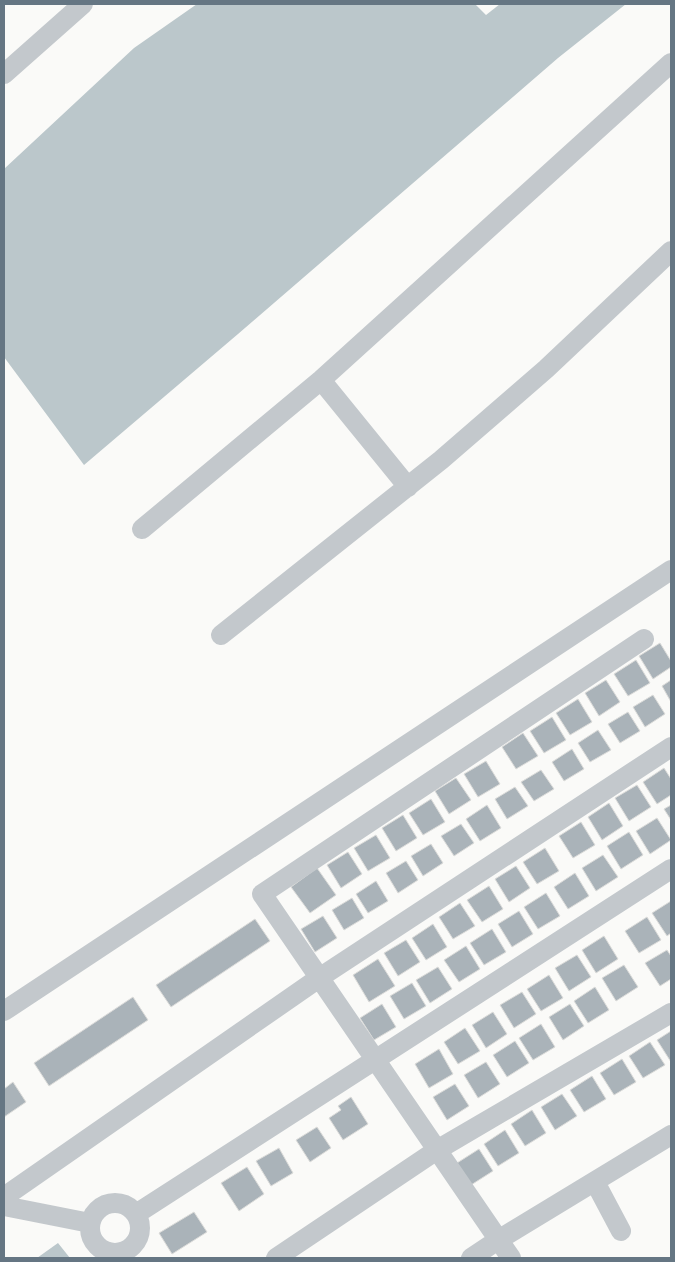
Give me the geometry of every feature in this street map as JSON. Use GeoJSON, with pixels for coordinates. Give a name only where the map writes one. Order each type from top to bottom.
{"type":"FeatureCollection","features":[{"type":"Feature","properties":{"kind":"street"},"geometry":{"type":"LineString","coordinates":[[4,74],[83,4]]}},
{"type":"Feature","properties":{"kind":"street"},"geometry":{"type":"LineString","coordinates":[[142,529],[321,380],[671,63]]}},
{"type":"Feature","properties":{"kind":"street"},"geometry":{"type":"LineString","coordinates":[[221,635],[441,460],[546,369],[671,251]]}},
{"type":"Feature","properties":{"kind":"street"},"geometry":{"type":"LineString","coordinates":[[321,380],[408,487]]}},
{"type":"Feature","properties":{"kind":"street"},"geometry":{"type":"LineString","coordinates":[[4,1011],[671,570]]}},
{"type":"Feature","properties":{"kind":"street"},"geometry":{"type":"LineString","coordinates":[[511,1258],[262,894],[644,639]]}},
{"type":"Feature","properties":{"kind":"street"},"geometry":{"type":"LineString","coordinates":[[4,1197],[319,978],[671,747]]}},
{"type":"Feature","properties":{"kind":"street"},"geometry":{"type":"LineString","coordinates":[[136,1214],[671,869]]}},
{"type":"Feature","properties":{"kind":"street"},"geometry":{"type":"LineString","coordinates":[[276,1258],[437,1150],[671,1013]]}},
{"type":"Feature","properties":{"kind":"street"},"geometry":{"type":"LineString","coordinates":[[471,1258],[671,1135]]}},
{"type":"Feature","properties":{"kind":"street"},"geometry":{"type":"LineString","coordinates":[[595,1182],[622,1232]]}},
{"type":"Feature","properties":{"kind":"street"},"geometry":{"type":"LineString","coordinates":[[112,1202],[128,1206],[136,1214],[141,1226],[134,1253],[114,1253],[98,1247],[90,1232],[90,1223],[98,1209],[112,1202]]}},
{"type":"Feature","properties":{"kind":"street"},"geometry":{"type":"LineString","coordinates":[[4,1206],[90,1223]]}},
{"type":"Feature","properties":{"kind":"shaded area"},"geometry":{"type":"Polygon","coordinates":[[[197,4],[475,4],[486,15],[500,4],[626,4],[558,58],[84,465],[4,357],[4,169],[134,48],[197,4]]]}},
{"type":"Feature","properties":{"kind":"shaded area"},"geometry":{"type":"Polygon","coordinates":[[[58,1243],[70,1258],[37,1258],[58,1243]]]}},
{"type":"Feature","properties":{"kind":"building"},"geometry":{"type":"Polygon","coordinates":[[[660,643],[671,661],[671,667],[653,679],[639,656],[660,643]]]}},
{"type":"Feature","properties":{"kind":"building"},"geometry":{"type":"Polygon","coordinates":[[[636,660],[650,683],[628,696],[614,674],[636,660]]]}},
{"type":"Feature","properties":{"kind":"building"},"geometry":{"type":"Polygon","coordinates":[[[606,680],[620,702],[599,716],[585,693],[606,680]]]}},
{"type":"Feature","properties":{"kind":"building"},"geometry":{"type":"Polygon","coordinates":[[[671,680],[671,702],[662,686],[671,680]]]}},
{"type":"Feature","properties":{"kind":"building"},"geometry":{"type":"Polygon","coordinates":[[[653,695],[665,714],[645,727],[633,707],[653,695]]]}},
{"type":"Feature","properties":{"kind":"building"},"geometry":{"type":"Polygon","coordinates":[[[578,699],[592,722],[570,735],[556,713],[578,699]]]}},
{"type":"Feature","properties":{"kind":"building"},"geometry":{"type":"Polygon","coordinates":[[[628,712],[640,731],[620,743],[608,724],[628,712]]]}},
{"type":"Feature","properties":{"kind":"building"},"geometry":{"type":"Polygon","coordinates":[[[552,717],[566,740],[544,753],[530,731],[552,717]]]}},
{"type":"Feature","properties":{"kind":"building"},"geometry":{"type":"Polygon","coordinates":[[[598,730],[611,750],[590,762],[578,743],[598,730]]]}},
{"type":"Feature","properties":{"kind":"building"},"geometry":{"type":"Polygon","coordinates":[[[523,733],[538,756],[516,769],[502,747],[523,733]]]}},
{"type":"Feature","properties":{"kind":"building"},"geometry":{"type":"Polygon","coordinates":[[[572,749],[584,769],[564,781],[552,762],[572,749]]]}},
{"type":"Feature","properties":{"kind":"building"},"geometry":{"type":"Polygon","coordinates":[[[486,761],[500,784],[478,797],[464,774],[486,761]]]}},
{"type":"Feature","properties":{"kind":"building"},"geometry":{"type":"Polygon","coordinates":[[[664,768],[671,779],[671,795],[657,804],[643,782],[664,768]]]}},
{"type":"Feature","properties":{"kind":"building"},"geometry":{"type":"Polygon","coordinates":[[[541,770],[554,789],[534,801],[521,782],[541,770]]]}},
{"type":"Feature","properties":{"kind":"building"},"geometry":{"type":"Polygon","coordinates":[[[456,778],[471,800],[449,814],[435,791],[456,778]]]}},
{"type":"Feature","properties":{"kind":"building"},"geometry":{"type":"Polygon","coordinates":[[[637,785],[651,807],[629,821],[615,798],[637,785]]]}},
{"type":"Feature","properties":{"kind":"building"},"geometry":{"type":"Polygon","coordinates":[[[515,787],[528,806],[507,819],[495,799],[515,787]]]}},
{"type":"Feature","properties":{"kind":"building"},"geometry":{"type":"Polygon","coordinates":[[[431,799],[445,822],[423,835],[409,813],[431,799]]]}},
{"type":"Feature","properties":{"kind":"building"},"geometry":{"type":"Polygon","coordinates":[[[609,803],[623,826],[602,840],[588,817],[609,803]]]}},
{"type":"Feature","properties":{"kind":"building"},"geometry":{"type":"Polygon","coordinates":[[[487,805],[501,828],[480,841],[466,819],[487,805]]]}},
{"type":"Feature","properties":{"kind":"building"},"geometry":{"type":"Polygon","coordinates":[[[671,805],[671,820],[664,809],[671,805]]]}},
{"type":"Feature","properties":{"kind":"building"},"geometry":{"type":"Polygon","coordinates":[[[403,815],[417,838],[396,851],[382,828],[403,815]]]}},
{"type":"Feature","properties":{"kind":"building"},"geometry":{"type":"Polygon","coordinates":[[[657,818],[671,840],[650,854],[636,831],[657,818]]]}},
{"type":"Feature","properties":{"kind":"building"},"geometry":{"type":"Polygon","coordinates":[[[581,822],[595,845],[573,858],[559,836],[581,822]]]}},
{"type":"Feature","properties":{"kind":"building"},"geometry":{"type":"Polygon","coordinates":[[[461,824],[474,843],[454,856],[441,836],[461,824]]]}},
{"type":"Feature","properties":{"kind":"building"},"geometry":{"type":"Polygon","coordinates":[[[629,832],[643,855],[621,869],[607,846],[629,832]]]}},
{"type":"Feature","properties":{"kind":"building"},"geometry":{"type":"Polygon","coordinates":[[[376,835],[390,858],[368,871],[354,848],[376,835]]]}},
{"type":"Feature","properties":{"kind":"building"},"geometry":{"type":"Polygon","coordinates":[[[431,844],[443,863],[423,876],[411,856],[431,844]]]}},
{"type":"Feature","properties":{"kind":"building"},"geometry":{"type":"Polygon","coordinates":[[[545,848],[559,871],[537,884],[523,862],[545,848]]]}},
{"type":"Feature","properties":{"kind":"building"},"geometry":{"type":"Polygon","coordinates":[[[348,852],[362,874],[341,888],[327,865],[348,852]]]}},
{"type":"Feature","properties":{"kind":"building"},"geometry":{"type":"Polygon","coordinates":[[[603,855],[618,877],[596,891],[582,868],[603,855]]]}},
{"type":"Feature","properties":{"kind":"building"},"geometry":{"type":"Polygon","coordinates":[[[406,861],[418,880],[398,893],[386,873],[406,861]]]}},
{"type":"Feature","properties":{"kind":"building"},"geometry":{"type":"Polygon","coordinates":[[[516,866],[530,888],[509,902],[495,879],[516,866]]]}},
{"type":"Feature","properties":{"kind":"building"},"geometry":{"type":"Polygon","coordinates":[[[317,868],[336,895],[310,913],[291,887],[317,868]]]}},
{"type":"Feature","properties":{"kind":"building"},"geometry":{"type":"Polygon","coordinates":[[[575,873],[589,896],[568,909],[554,887],[575,873]]]}},
{"type":"Feature","properties":{"kind":"building"},"geometry":{"type":"Polygon","coordinates":[[[376,881],[388,901],[368,913],[356,894],[376,881]]]}},
{"type":"Feature","properties":{"kind":"building"},"geometry":{"type":"Polygon","coordinates":[[[489,886],[503,909],[482,922],[467,900],[489,886]]]}},
{"type":"Feature","properties":{"kind":"building"},"geometry":{"type":"Polygon","coordinates":[[[546,893],[560,916],[538,929],[524,907],[546,893]]]}},
{"type":"Feature","properties":{"kind":"building"},"geometry":{"type":"Polygon","coordinates":[[[352,898],[364,918],[344,930],[332,910],[352,898]]]}},
{"type":"Feature","properties":{"kind":"building"},"geometry":{"type":"Polygon","coordinates":[[[671,901],[671,933],[667,936],[652,913],[671,901]]]}},
{"type":"Feature","properties":{"kind":"building"},"geometry":{"type":"Polygon","coordinates":[[[460,903],[475,926],[453,939],[439,917],[460,903]]]}},
{"type":"Feature","properties":{"kind":"building"},"geometry":{"type":"Polygon","coordinates":[[[519,911],[533,934],[512,947],[498,924],[519,911]]]}},
{"type":"Feature","properties":{"kind":"building"},"geometry":{"type":"Polygon","coordinates":[[[323,916],[337,938],[315,952],[301,929],[323,916]]]}},
{"type":"Feature","properties":{"kind":"building"},"geometry":{"type":"Polygon","coordinates":[[[647,917],[661,940],[639,953],[625,931],[647,917]]]}},
{"type":"Feature","properties":{"kind":"building"},"geometry":{"type":"Polygon","coordinates":[[[255,919],[270,941],[171,1007],[156,985],[255,919]]]}},
{"type":"Feature","properties":{"kind":"building"},"geometry":{"type":"Polygon","coordinates":[[[433,924],[447,947],[426,960],[412,938],[433,924]]]}},
{"type":"Feature","properties":{"kind":"building"},"geometry":{"type":"Polygon","coordinates":[[[492,929],[506,952],[484,965],[470,943],[492,929]]]}},
{"type":"Feature","properties":{"kind":"building"},"geometry":{"type":"Polygon","coordinates":[[[604,936],[618,959],[596,973],[582,950],[604,936]]]}},
{"type":"Feature","properties":{"kind":"building"},"geometry":{"type":"Polygon","coordinates":[[[406,940],[420,962],[398,976],[384,953],[406,940]]]}},
{"type":"Feature","properties":{"kind":"building"},"geometry":{"type":"Polygon","coordinates":[[[466,946],[480,969],[459,982],[444,960],[466,946]]]}},
{"type":"Feature","properties":{"kind":"building"},"geometry":{"type":"Polygon","coordinates":[[[667,950],[671,956],[671,979],[660,986],[645,963],[667,950]]]}},
{"type":"Feature","properties":{"kind":"building"},"geometry":{"type":"Polygon","coordinates":[[[577,955],[591,977],[569,991],[555,968],[577,955]]]}},
{"type":"Feature","properties":{"kind":"building"},"geometry":{"type":"Polygon","coordinates":[[[378,959],[395,986],[369,1002],[353,975],[378,959]]]}},
{"type":"Feature","properties":{"kind":"building"},"geometry":{"type":"Polygon","coordinates":[[[624,965],[638,987],[616,1001],[602,978],[624,965]]]}},
{"type":"Feature","properties":{"kind":"building"},"geometry":{"type":"Polygon","coordinates":[[[438,967],[452,989],[430,1003],[416,980],[438,967]]]}},
{"type":"Feature","properties":{"kind":"building"},"geometry":{"type":"Polygon","coordinates":[[[549,975],[563,998],[541,1011],[527,989],[549,975]]]}},
{"type":"Feature","properties":{"kind":"building"},"geometry":{"type":"Polygon","coordinates":[[[412,983],[426,1006],[404,1019],[390,996],[412,983]]]}},
{"type":"Feature","properties":{"kind":"building"},"geometry":{"type":"Polygon","coordinates":[[[595,987],[609,1010],[588,1023],[574,1001],[595,987]]]}},
{"type":"Feature","properties":{"kind":"building"},"geometry":{"type":"Polygon","coordinates":[[[522,992],[536,1014],[514,1028],[500,1005],[522,992]]]}},
{"type":"Feature","properties":{"kind":"building"},"geometry":{"type":"Polygon","coordinates":[[[133,997],[148,1020],[49,1086],[34,1063],[133,997]]]}},
{"type":"Feature","properties":{"kind":"building"},"geometry":{"type":"Polygon","coordinates":[[[382,1004],[396,1027],[374,1040],[360,1018],[382,1004]]]}},
{"type":"Feature","properties":{"kind":"building"},"geometry":{"type":"Polygon","coordinates":[[[570,1004],[584,1026],[563,1040],[549,1017],[570,1004]]]}},
{"type":"Feature","properties":{"kind":"building"},"geometry":{"type":"Polygon","coordinates":[[[493,1012],[507,1034],[486,1048],[472,1025],[493,1012]]]}},
{"type":"Feature","properties":{"kind":"building"},"geometry":{"type":"Polygon","coordinates":[[[541,1024],[555,1047],[533,1060],[519,1038],[541,1024]]]}},
{"type":"Feature","properties":{"kind":"building"},"geometry":{"type":"Polygon","coordinates":[[[465,1028],[480,1051],[458,1064],[444,1042],[465,1028]]]}},
{"type":"Feature","properties":{"kind":"building"},"geometry":{"type":"Polygon","coordinates":[[[671,1031],[671,1062],[657,1040],[671,1031]]]}},
{"type":"Feature","properties":{"kind":"building"},"geometry":{"type":"Polygon","coordinates":[[[515,1041],[529,1063],[507,1077],[493,1055],[515,1041]]]}},
{"type":"Feature","properties":{"kind":"building"},"geometry":{"type":"Polygon","coordinates":[[[650,1042],[665,1065],[643,1078],[629,1056],[650,1042]]]}},
{"type":"Feature","properties":{"kind":"building"},"geometry":{"type":"Polygon","coordinates":[[[439,1049],[453,1074],[429,1088],[415,1064],[439,1049]]]}},
{"type":"Feature","properties":{"kind":"building"},"geometry":{"type":"Polygon","coordinates":[[[622,1059],[636,1082],[614,1095],[600,1073],[622,1059]]]}},
{"type":"Feature","properties":{"kind":"building"},"geometry":{"type":"Polygon","coordinates":[[[486,1062],[500,1084],[478,1098],[464,1075],[486,1062]]]}},
{"type":"Feature","properties":{"kind":"building"},"geometry":{"type":"Polygon","coordinates":[[[592,1076],[606,1099],[584,1112],[570,1090],[592,1076]]]}},
{"type":"Feature","properties":{"kind":"building"},"geometry":{"type":"Polygon","coordinates":[[[13,1082],[26,1102],[4,1117],[4,1089],[13,1082]]]}},
{"type":"Feature","properties":{"kind":"building"},"geometry":{"type":"Polygon","coordinates":[[[455,1084],[469,1106],[447,1120],[433,1097],[455,1084]]]}},
{"type":"Feature","properties":{"kind":"building"},"geometry":{"type":"Polygon","coordinates":[[[562,1094],[577,1116],[555,1130],[541,1107],[562,1094]]]}},
{"type":"Feature","properties":{"kind":"building"},"geometry":{"type":"Polygon","coordinates":[[[351,1097],[368,1124],[343,1140],[329,1118],[341,1110],[338,1106],[351,1097]]]}},
{"type":"Feature","properties":{"kind":"building"},"geometry":{"type":"Polygon","coordinates":[[[532,1110],[546,1133],[525,1146],[511,1124],[532,1110]]]}},
{"type":"Feature","properties":{"kind":"building"},"geometry":{"type":"Polygon","coordinates":[[[317,1127],[331,1148],[310,1162],[296,1140],[317,1127]]]}},
{"type":"Feature","properties":{"kind":"building"},"geometry":{"type":"Polygon","coordinates":[[[505,1130],[519,1153],[498,1166],[484,1144],[505,1130]]]}},
{"type":"Feature","properties":{"kind":"building"},"geometry":{"type":"Polygon","coordinates":[[[279,1148],[293,1173],[271,1186],[256,1161],[279,1148]]]}},
{"type":"Feature","properties":{"kind":"building"},"geometry":{"type":"Polygon","coordinates":[[[479,1149],[493,1171],[471,1185],[457,1163],[479,1149]]]}},
{"type":"Feature","properties":{"kind":"building"},"geometry":{"type":"Polygon","coordinates":[[[247,1167],[264,1194],[239,1211],[221,1183],[247,1167]]]}},
{"type":"Feature","properties":{"kind":"building"},"geometry":{"type":"Polygon","coordinates":[[[194,1212],[207,1232],[172,1254],[159,1233],[194,1212]]]}}]}
